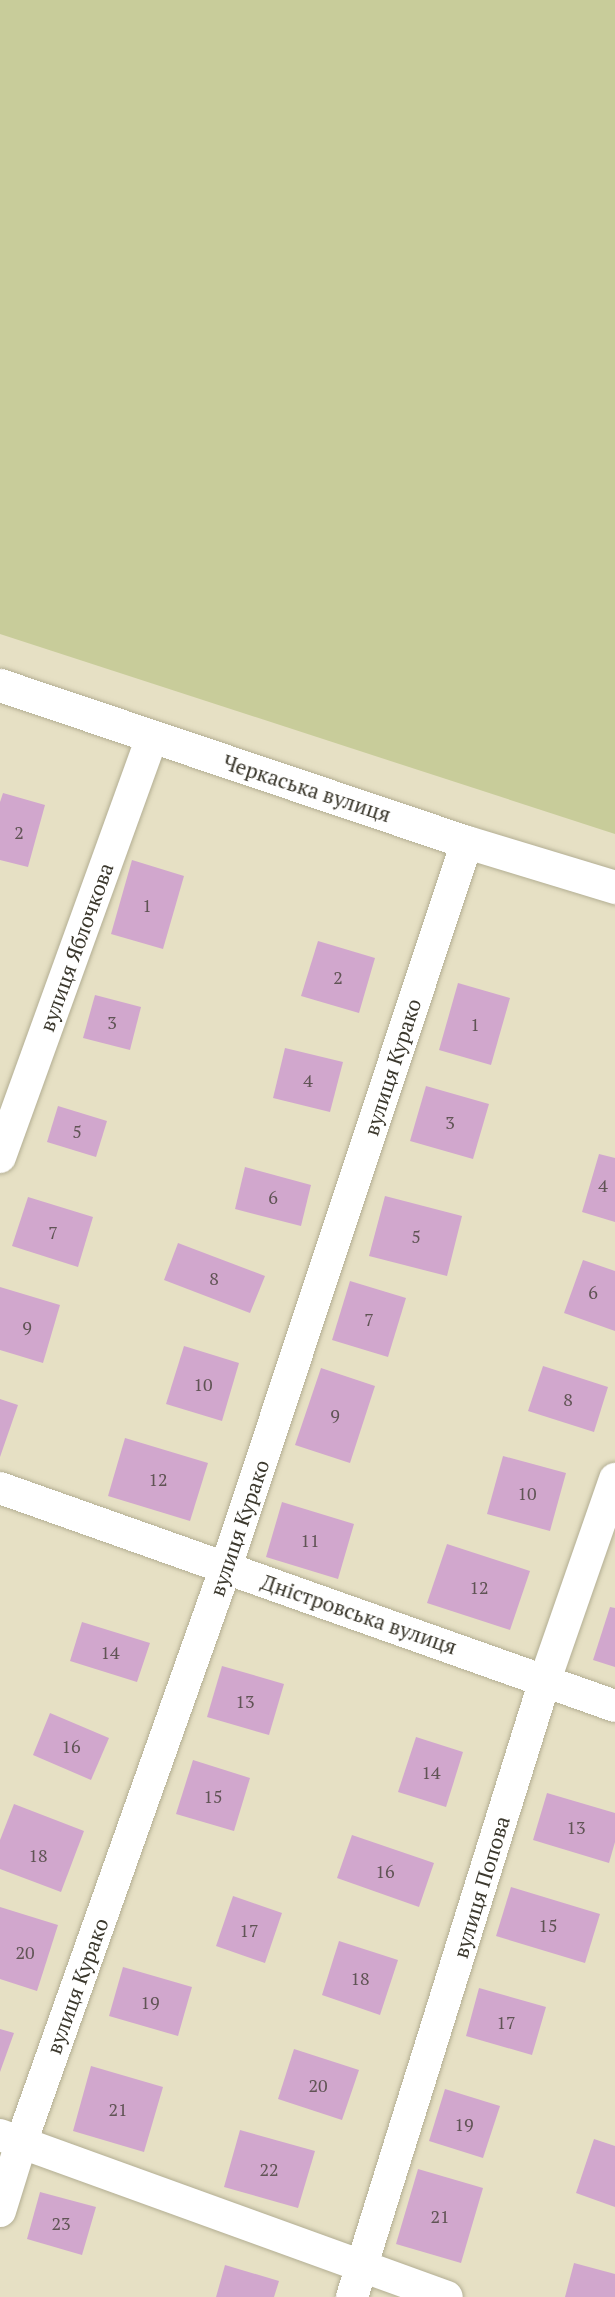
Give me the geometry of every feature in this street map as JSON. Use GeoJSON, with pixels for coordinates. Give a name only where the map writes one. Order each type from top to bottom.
{"type":"FeatureCollection","features":[{"type":"Feature","properties":{"kind":"street","name":"Черкаська вулиця"},"geometry":{"type":"LineString","coordinates":[[0,685],[467,842],[615,887]]}},
{"type":"Feature","properties":{"kind":"street","name":"вулиця Яблочкова"},"geometry":{"type":"LineString","coordinates":[[0,1157],[152,737]]}},
{"type":"Feature","properties":{"kind":"street","name":"вулиця Курако"},"geometry":{"type":"LineString","coordinates":[[0,2211],[11,2139],[226,1567],[467,842]]}},
{"type":"Feature","properties":{"kind":"street","name":"вулиця Попова"},"geometry":{"type":"LineString","coordinates":[[352,2297],[545,1680],[615,1479]]}},
{"type":"Feature","properties":{"kind":"street","name":"Дністровська вулиця"},"geometry":{"type":"LineString","coordinates":[[0,1488],[615,1706]]}},
{"type":"Feature","properties":{"kind":"street"},"geometry":{"type":"LineString","coordinates":[[11,2139],[447,2297]]}},
{"type":"Feature","properties":{"kind":"green space"},"geometry":{"type":"Polygon","coordinates":[[[0,0],[615,0],[615,834],[0,634],[0,0]]]}},
{"type":"Feature","properties":{"kind":"building"},"geometry":{"type":"Polygon","coordinates":[[[3,793],[45,805],[28,867],[0,860],[0,802],[3,793]]]}},
{"type":"Feature","properties":{"kind":"building"},"geometry":{"type":"Polygon","coordinates":[[[132,860],[184,876],[163,949],[111,934],[132,860]]]}},
{"type":"Feature","properties":{"kind":"building"},"geometry":{"type":"Polygon","coordinates":[[[318,941],[375,958],[359,1013],[301,996],[318,941]]]}},
{"type":"Feature","properties":{"kind":"building"},"geometry":{"type":"Polygon","coordinates":[[[458,983],[510,998],[491,1065],[439,1050],[458,983]]]}},
{"type":"Feature","properties":{"kind":"building"},"geometry":{"type":"Polygon","coordinates":[[[95,995],[141,1007],[130,1050],[83,1038],[95,995]]]}},
{"type":"Feature","properties":{"kind":"building"},"geometry":{"type":"Polygon","coordinates":[[[285,1048],[343,1062],[330,1112],[273,1098],[285,1048]]]}},
{"type":"Feature","properties":{"kind":"building"},"geometry":{"type":"Polygon","coordinates":[[[426,1086],[489,1104],[473,1159],[410,1141],[426,1086]]]}},
{"type":"Feature","properties":{"kind":"building"},"geometry":{"type":"Polygon","coordinates":[[[58,1106],[107,1121],[96,1157],[47,1142],[58,1106]]]}},
{"type":"Feature","properties":{"kind":"building"},"geometry":{"type":"Polygon","coordinates":[[[599,1154],[615,1158],[615,1222],[582,1212],[599,1154]]]}},
{"type":"Feature","properties":{"kind":"building"},"geometry":{"type":"Polygon","coordinates":[[[245,1167],[311,1185],[301,1226],[235,1209],[245,1167]]]}},
{"type":"Feature","properties":{"kind":"building"},"geometry":{"type":"Polygon","coordinates":[[[385,1196],[462,1216],[447,1276],[369,1256],[385,1196]]]}},
{"type":"Feature","properties":{"kind":"building"},"geometry":{"type":"Polygon","coordinates":[[[28,1197],[93,1217],[78,1267],[12,1246],[28,1197]]]}},
{"type":"Feature","properties":{"kind":"building"},"geometry":{"type":"Polygon","coordinates":[[[178,1243],[265,1276],[250,1313],[164,1280],[178,1243]]]}},
{"type":"Feature","properties":{"kind":"building"},"geometry":{"type":"Polygon","coordinates":[[[583,1260],[615,1271],[615,1331],[564,1313],[583,1260]]]}},
{"type":"Feature","properties":{"kind":"building"},"geometry":{"type":"Polygon","coordinates":[[[350,1281],[406,1298],[388,1357],[332,1340],[350,1281]]]}},
{"type":"Feature","properties":{"kind":"building"},"geometry":{"type":"Polygon","coordinates":[[[0,1287],[60,1305],[43,1363],[0,1350],[0,1287]]]}},
{"type":"Feature","properties":{"kind":"building"},"geometry":{"type":"Polygon","coordinates":[[[184,1346],[239,1363],[222,1421],[166,1404],[184,1346]]]}},
{"type":"Feature","properties":{"kind":"building"},"geometry":{"type":"Polygon","coordinates":[[[543,1366],[608,1387],[594,1432],[528,1411],[543,1366]]]}},
{"type":"Feature","properties":{"kind":"building"},"geometry":{"type":"Polygon","coordinates":[[[321,1368],[375,1386],[350,1463],[295,1445],[321,1368]]]}},
{"type":"Feature","properties":{"kind":"building"},"geometry":{"type":"Polygon","coordinates":[[[0,1399],[18,1405],[0,1457],[0,1399]]]}},
{"type":"Feature","properties":{"kind":"building"},"geometry":{"type":"Polygon","coordinates":[[[125,1438],[208,1463],[190,1521],[108,1496],[125,1438]]]}},
{"type":"Feature","properties":{"kind":"building"},"geometry":{"type":"Polygon","coordinates":[[[503,1456],[566,1473],[550,1531],[487,1514],[503,1456]]]}},
{"type":"Feature","properties":{"kind":"building"},"geometry":{"type":"Polygon","coordinates":[[[282,1502],[354,1524],[338,1579],[266,1557],[282,1502]]]}},
{"type":"Feature","properties":{"kind":"building"},"geometry":{"type":"Polygon","coordinates":[[[447,1544],[530,1571],[510,1630],[427,1603],[447,1544]]]}},
{"type":"Feature","properties":{"kind":"building"},"geometry":{"type":"Polygon","coordinates":[[[610,1607],[615,1608],[615,1667],[593,1660],[610,1607]]]}},
{"type":"Feature","properties":{"kind":"building"},"geometry":{"type":"Polygon","coordinates":[[[82,1622],[150,1643],[137,1682],[70,1661],[82,1622]]]}},
{"type":"Feature","properties":{"kind":"building"},"geometry":{"type":"Polygon","coordinates":[[[222,1666],[284,1684],[269,1735],[207,1717],[222,1666]]]}},
{"type":"Feature","properties":{"kind":"building"},"geometry":{"type":"Polygon","coordinates":[[[50,1713],[109,1738],[91,1780],[33,1755],[50,1713]]]}},
{"type":"Feature","properties":{"kind":"building"},"geometry":{"type":"Polygon","coordinates":[[[416,1737],[463,1752],[446,1807],[398,1792],[416,1737]]]}},
{"type":"Feature","properties":{"kind":"building"},"geometry":{"type":"Polygon","coordinates":[[[193,1760],[250,1778],[234,1831],[176,1814],[193,1760]]]}},
{"type":"Feature","properties":{"kind":"building"},"geometry":{"type":"Polygon","coordinates":[[[547,1793],[615,1813],[615,1842],[609,1863],[533,1840],[547,1793]]]}},
{"type":"Feature","properties":{"kind":"building"},"geometry":{"type":"Polygon","coordinates":[[[14,1804],[84,1831],[61,1892],[0,1869],[0,1840],[14,1804]]]}},
{"type":"Feature","properties":{"kind":"building"},"geometry":{"type":"Polygon","coordinates":[[[352,1835],[434,1863],[419,1907],[337,1878],[352,1835]]]}},
{"type":"Feature","properties":{"kind":"building"},"geometry":{"type":"Polygon","coordinates":[[[511,1887],[600,1914],[585,1963],[496,1936],[511,1887]]]}},
{"type":"Feature","properties":{"kind":"building"},"geometry":{"type":"Polygon","coordinates":[[[233,1896],[282,1913],[265,1963],[216,1946],[233,1896]]]}},
{"type":"Feature","properties":{"kind":"building"},"geometry":{"type":"Polygon","coordinates":[[[0,1907],[58,1925],[37,1991],[0,1979],[0,1907]]]}},
{"type":"Feature","properties":{"kind":"building"},"geometry":{"type":"Polygon","coordinates":[[[339,1941],[398,1960],[380,2015],[322,1995],[339,1941]]]}},
{"type":"Feature","properties":{"kind":"building"},"geometry":{"type":"Polygon","coordinates":[[[123,1967],[192,1987],[178,2036],[109,2016],[123,1967]]]}},
{"type":"Feature","properties":{"kind":"building"},"geometry":{"type":"Polygon","coordinates":[[[479,1988],[546,2007],[532,2055],[466,2036],[479,1988]]]}},
{"type":"Feature","properties":{"kind":"building"},"geometry":{"type":"Polygon","coordinates":[[[0,2029],[14,2033],[0,2072],[0,2029]]]}},
{"type":"Feature","properties":{"kind":"building"},"geometry":{"type":"Polygon","coordinates":[[[294,2049],[359,2070],[342,2120],[278,2099],[294,2049]]]}},
{"type":"Feature","properties":{"kind":"building"},"geometry":{"type":"Polygon","coordinates":[[[91,2066],[163,2087],[144,2152],[73,2131],[91,2066]]]}},
{"type":"Feature","properties":{"kind":"building"},"geometry":{"type":"Polygon","coordinates":[[[445,2089],[500,2106],[483,2158],[429,2141],[445,2089]]]}},
{"type":"Feature","properties":{"kind":"building"},"geometry":{"type":"Polygon","coordinates":[[[240,2130],[315,2151],[298,2208],[224,2187],[240,2130]]]}},
{"type":"Feature","properties":{"kind":"building"},"geometry":{"type":"Polygon","coordinates":[[[594,2139],[615,2146],[615,2207],[576,2193],[594,2139]]]}},
{"type":"Feature","properties":{"kind":"building"},"geometry":{"type":"Polygon","coordinates":[[[418,2169],[483,2188],[461,2263],[396,2244],[418,2169]]]}},
{"type":"Feature","properties":{"kind":"building"},"geometry":{"type":"Polygon","coordinates":[[[40,2192],[96,2207],[82,2255],[27,2239],[40,2192]]]}},
{"type":"Feature","properties":{"kind":"building"},"geometry":{"type":"Polygon","coordinates":[[[574,2263],[615,2274],[615,2297],[565,2297],[574,2263]]]}},
{"type":"Feature","properties":{"kind":"building"},"geometry":{"type":"Polygon","coordinates":[[[225,2265],[279,2281],[274,2297],[216,2297],[225,2265]]]}}]}
